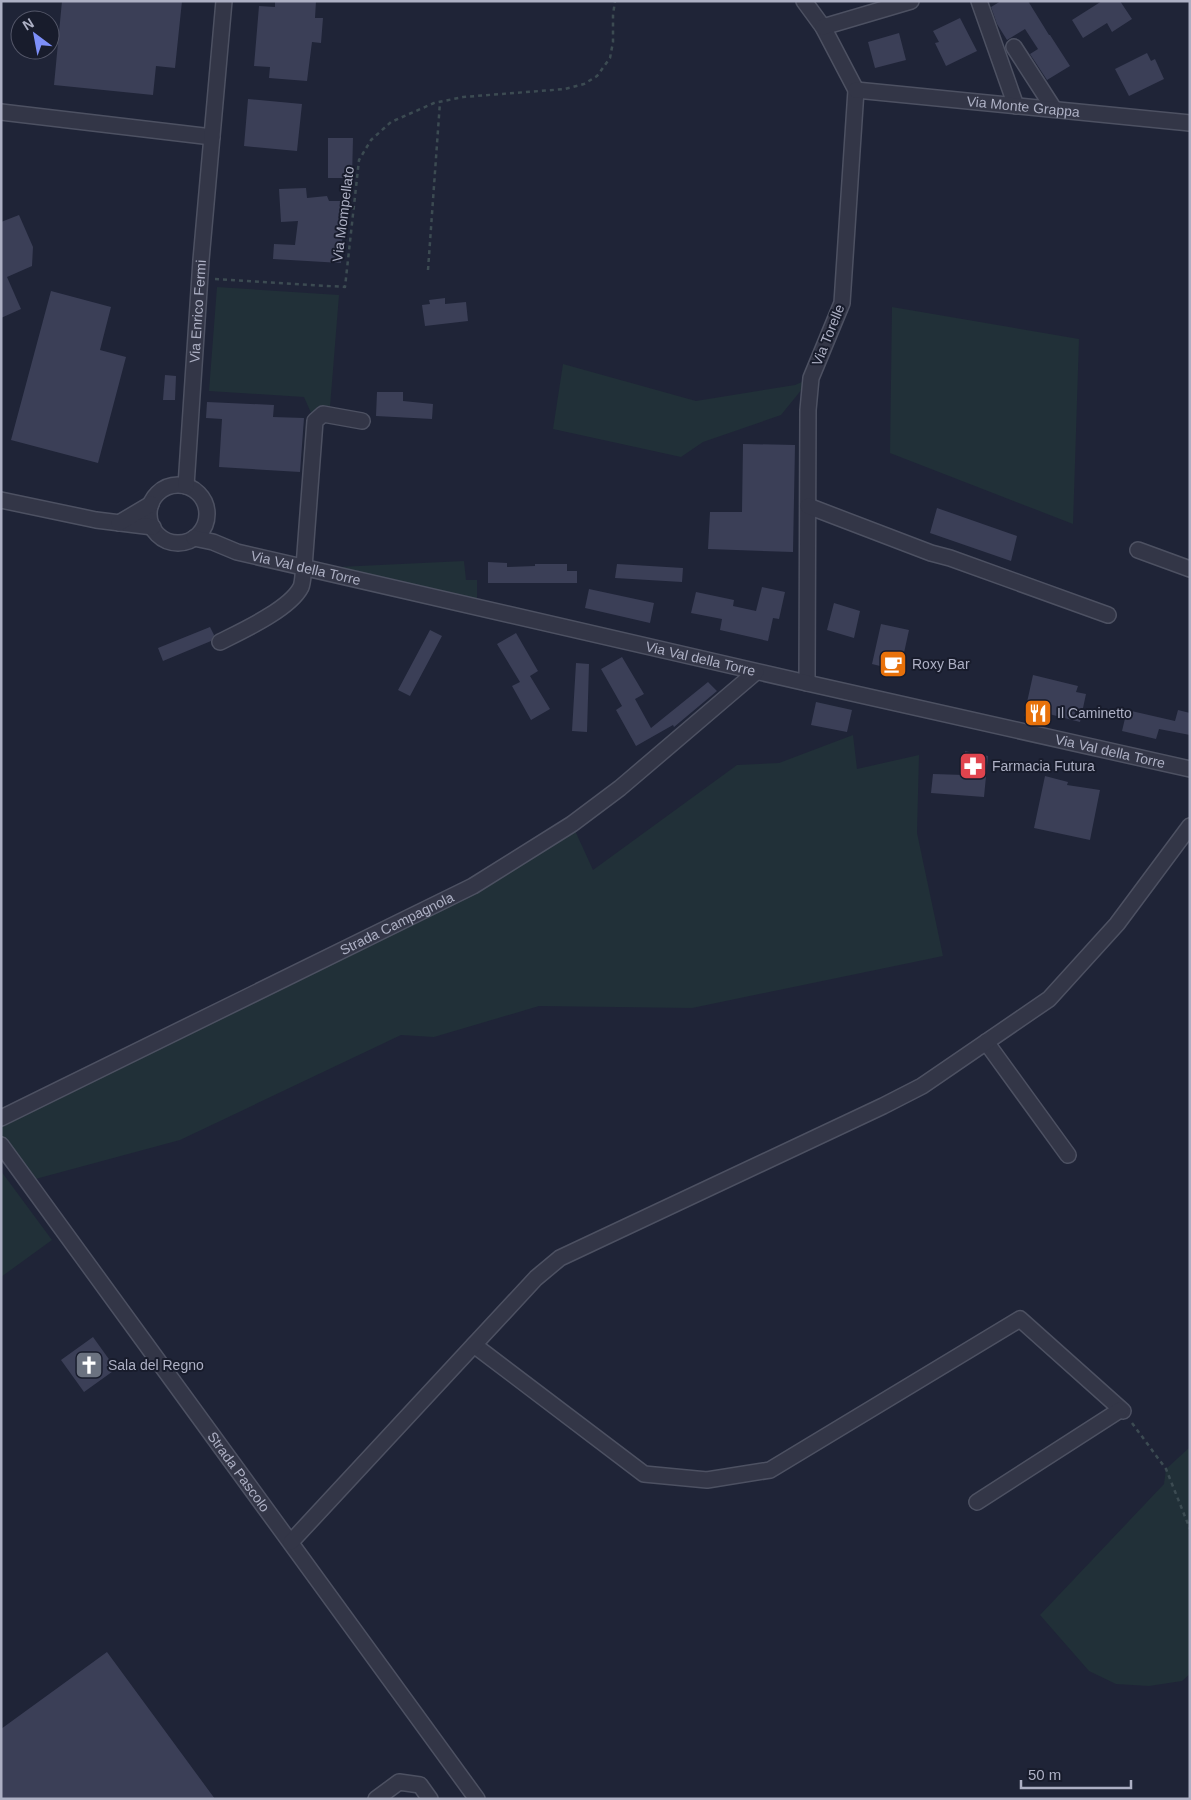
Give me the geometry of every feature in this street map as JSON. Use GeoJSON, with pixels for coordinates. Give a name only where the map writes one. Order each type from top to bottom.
{"type":"FeatureCollection","features":[{"type":"Feature","properties":{"kind":"street","name":"Via Enrico Fermi"},"geometry":{"type":"LineString","coordinates":[[186,486],[200,278],[224,1]]}},
{"type":"Feature","properties":{"kind":"street"},"geometry":{"type":"LineString","coordinates":[[804,1],[823,28],[856,90]]}},
{"type":"Feature","properties":{"kind":"street"},"geometry":{"type":"LineString","coordinates":[[823,28],[912,1]]}},
{"type":"Feature","properties":{"kind":"street"},"geometry":{"type":"LineString","coordinates":[[979,1],[1016,106]]}},
{"type":"Feature","properties":{"kind":"street"},"geometry":{"type":"LineString","coordinates":[[1014,47],[1054,109]]}},
{"type":"Feature","properties":{"kind":"street","name":"Via Monte Grappa"},"geometry":{"type":"LineString","coordinates":[[856,90],[1190,123]]}},
{"type":"Feature","properties":{"kind":"street","name":"Via Torelle"},"geometry":{"type":"LineString","coordinates":[[807,683],[808,410],[811,378],[842,303],[856,90]]}},
{"type":"Feature","properties":{"kind":"street"},"geometry":{"type":"LineString","coordinates":[[1,112],[212,137]]}},
{"type":"Feature","properties":{"kind":"street"},"geometry":{"type":"LineString","coordinates":[[220,642],[256,625],[289,601],[301,587],[315,421],[323,414],[362,422]]}},
{"type":"Feature","properties":{"kind":"street"},"geometry":{"type":"LineString","coordinates":[[207,519],[204,527],[194,538],[185,542],[176,542],[166,540],[159,535],[153,528],[149,512],[151,504],[161,490],[178,485],[194,489],[205,502],[213,542]]}},
{"type":"Feature","properties":{"kind":"street"},"geometry":{"type":"LineString","coordinates":[[1,500],[96,520],[153,528]]}},
{"type":"Feature","properties":{"kind":"street"},"geometry":{"type":"LineString","coordinates":[[120,523],[151,504]]}},
{"type":"Feature","properties":{"kind":"street"},"geometry":{"type":"LineString","coordinates":[[808,506],[931,553],[950,558],[1108,615]]}},
{"type":"Feature","properties":{"kind":"street","name":"Via Val della Torre"},"geometry":{"type":"LineString","coordinates":[[194,538],[213,542],[237,552],[756,672],[1190,769]]}},
{"type":"Feature","properties":{"kind":"street"},"geometry":{"type":"LineString","coordinates":[[1138,550],[1190,569]]}},
{"type":"Feature","properties":{"kind":"street","name":"Strada Campagnola"},"geometry":{"type":"LineString","coordinates":[[1,1118],[473,886],[572,824],[612,794],[756,672]]}},
{"type":"Feature","properties":{"kind":"street"},"geometry":{"type":"LineString","coordinates":[[291,1542],[536,1278],[560,1258],[922,1086],[1049,999],[1117,924],[1190,826]]}},
{"type":"Feature","properties":{"kind":"street"},"geometry":{"type":"LineString","coordinates":[[986,1042],[1068,1155]]}},
{"type":"Feature","properties":{"kind":"street","name":"Strada Pascolo"},"geometry":{"type":"LineString","coordinates":[[1,1145],[477,1799]]}},
{"type":"Feature","properties":{"kind":"street"},"geometry":{"type":"LineString","coordinates":[[474,1345],[644,1474],[707,1480],[770,1470],[1020,1319],[1122,1411],[976,1502]]}},
{"type":"Feature","properties":{"kind":"street"},"geometry":{"type":"LineString","coordinates":[[376,1799],[399,1782],[420,1785],[430,1799]]}},
{"type":"Feature","properties":{"kind":"path","name":"Via Mompellato"},"geometry":{"type":"LineString","coordinates":[[200,278],[345,287],[359,160],[371,140],[391,122],[440,102],[463,97],[566,89],[584,84],[597,76],[610,58],[613,42],[615,1]]}},
{"type":"Feature","properties":{"kind":"path"},"geometry":{"type":"LineString","coordinates":[[428,270],[440,102]]}},
{"type":"Feature","properties":{"kind":"path"},"geometry":{"type":"LineString","coordinates":[[1122,1411],[1166,1470],[1190,1530]]}},
{"type":"Feature","properties":{"kind":"shaded area"},"geometry":{"type":"Polygon","coordinates":[[[217,287],[339,295],[330,407],[312,415],[304,397],[209,391],[217,287]]]}},
{"type":"Feature","properties":{"kind":"shaded area"},"geometry":{"type":"Polygon","coordinates":[[[892,307],[1079,339],[1073,524],[890,453],[892,307]]]}},
{"type":"Feature","properties":{"kind":"shaded area"},"geometry":{"type":"Polygon","coordinates":[[[563,364],[696,401],[795,385],[811,378],[781,415],[703,442],[681,457],[553,429],[563,364]]]}},
{"type":"Feature","properties":{"kind":"shaded area"},"geometry":{"type":"Polygon","coordinates":[[[464,561],[466,580],[477,580],[477,599],[338,567],[464,561]]]}},
{"type":"Feature","properties":{"kind":"shaded area"},"geometry":{"type":"Polygon","coordinates":[[[853,735],[857,769],[919,755],[917,833],[943,956],[692,1008],[539,1006],[434,1037],[401,1035],[180,1140],[28,1181],[1,1145],[1,1118],[473,886],[572,824],[593,870],[737,765],[779,763],[853,735]]]}},
{"type":"Feature","properties":{"kind":"shaded area"},"geometry":{"type":"Polygon","coordinates":[[[1,1171],[52,1240],[1,1277],[1,1171]]]}},
{"type":"Feature","properties":{"kind":"shaded area"},"geometry":{"type":"Polygon","coordinates":[[[1190,1447],[1190,1674],[1182,1681],[1149,1686],[1116,1684],[1089,1671],[1040,1615],[1164,1484],[1166,1469],[1190,1447]]]}},
{"type":"Feature","properties":{"kind":"building"},"geometry":{"type":"Polygon","coordinates":[[[62,1],[182,1],[175,68],[156,66],[153,95],[54,85],[56,60],[60,60],[62,1]]]}},
{"type":"Feature","properties":{"kind":"building"},"geometry":{"type":"Polygon","coordinates":[[[275,1],[316,1],[315,18],[323,18],[321,43],[312,42],[307,81],[269,78],[270,67],[254,66],[259,6],[275,7],[275,1]]]}},
{"type":"Feature","properties":{"kind":"building"},"geometry":{"type":"Polygon","coordinates":[[[1001,1],[1028,1],[1070,66],[1047,80],[1030,54],[1038,49],[1025,29],[1007,40],[997,24],[991,7],[1001,1]]]}},
{"type":"Feature","properties":{"kind":"building"},"geometry":{"type":"Polygon","coordinates":[[[1102,1],[1120,1],[1132,19],[1112,32],[1107,23],[1083,38],[1072,20],[1102,1]]]}},
{"type":"Feature","properties":{"kind":"building"},"geometry":{"type":"Polygon","coordinates":[[[960,18],[977,51],[946,66],[935,43],[939,42],[933,31],[960,18]]]}},
{"type":"Feature","properties":{"kind":"building"},"geometry":{"type":"Polygon","coordinates":[[[899,33],[906,60],[875,68],[868,42],[899,33]]]}},
{"type":"Feature","properties":{"kind":"building"},"geometry":{"type":"Polygon","coordinates":[[[1147,53],[1151,61],[1155,59],[1164,79],[1129,96],[1115,69],[1147,53]]]}},
{"type":"Feature","properties":{"kind":"building"},"geometry":{"type":"Polygon","coordinates":[[[248,99],[302,104],[297,151],[244,146],[248,99]]]}},
{"type":"Feature","properties":{"kind":"building"},"geometry":{"type":"Polygon","coordinates":[[[328,138],[353,138],[352,178],[328,178],[328,138]]]}},
{"type":"Feature","properties":{"kind":"building"},"geometry":{"type":"Polygon","coordinates":[[[306,188],[307,198],[327,196],[329,201],[347,201],[341,263],[273,259],[274,244],[295,245],[298,221],[281,222],[279,189],[306,188]]]}},
{"type":"Feature","properties":{"kind":"building"},"geometry":{"type":"Polygon","coordinates":[[[19,215],[33,247],[32,266],[7,277],[21,309],[1,318],[1,222],[19,215]]]}},
{"type":"Feature","properties":{"kind":"building"},"geometry":{"type":"Polygon","coordinates":[[[51,291],[111,307],[100,350],[126,357],[98,463],[11,440],[51,291]]]}},
{"type":"Feature","properties":{"kind":"building"},"geometry":{"type":"Polygon","coordinates":[[[445,298],[445,304],[466,302],[468,321],[425,326],[422,305],[430,304],[429,300],[445,298]]]}},
{"type":"Feature","properties":{"kind":"building"},"geometry":{"type":"Polygon","coordinates":[[[165,375],[176,376],[175,400],[163,400],[165,375]]]}},
{"type":"Feature","properties":{"kind":"building"},"geometry":{"type":"Polygon","coordinates":[[[377,392],[403,392],[403,401],[433,404],[432,419],[376,416],[377,392]]]}},
{"type":"Feature","properties":{"kind":"building"},"geometry":{"type":"Polygon","coordinates":[[[207,402],[274,405],[273,417],[304,418],[300,472],[219,467],[222,419],[206,418],[207,402]]]}},
{"type":"Feature","properties":{"kind":"building"},"geometry":{"type":"Polygon","coordinates":[[[743,444],[795,445],[793,552],[708,549],[710,512],[742,512],[743,444]]]}},
{"type":"Feature","properties":{"kind":"building"},"geometry":{"type":"Polygon","coordinates":[[[937,508],[1017,536],[1011,561],[930,533],[937,508]]]}},
{"type":"Feature","properties":{"kind":"building"},"geometry":{"type":"Polygon","coordinates":[[[488,562],[507,563],[507,567],[535,566],[535,564],[567,564],[567,571],[577,571],[577,583],[488,583],[488,562]]]}},
{"type":"Feature","properties":{"kind":"building"},"geometry":{"type":"Polygon","coordinates":[[[617,564],[683,568],[682,582],[615,578],[617,564]]]}},
{"type":"Feature","properties":{"kind":"building"},"geometry":{"type":"Polygon","coordinates":[[[762,587],[785,592],[779,619],[773,618],[768,641],[720,630],[722,619],[691,613],[696,592],[734,600],[733,606],[756,611],[762,587]]]}},
{"type":"Feature","properties":{"kind":"building"},"geometry":{"type":"Polygon","coordinates":[[[589,589],[654,603],[650,623],[585,608],[589,589]]]}},
{"type":"Feature","properties":{"kind":"building"},"geometry":{"type":"Polygon","coordinates":[[[834,603],[860,611],[854,638],[827,630],[834,603]]]}},
{"type":"Feature","properties":{"kind":"building"},"geometry":{"type":"Polygon","coordinates":[[[881,624],[909,630],[900,671],[872,664],[881,624]]]}},
{"type":"Feature","properties":{"kind":"building"},"geometry":{"type":"Polygon","coordinates":[[[210,627],[214,635],[211,641],[163,661],[158,648],[210,627]]]}},
{"type":"Feature","properties":{"kind":"building"},"geometry":{"type":"Polygon","coordinates":[[[430,630],[442,636],[410,696],[398,690],[430,630]]]}},
{"type":"Feature","properties":{"kind":"building"},"geometry":{"type":"Polygon","coordinates":[[[516,633],[538,671],[530,676],[550,709],[531,720],[512,686],[520,682],[497,644],[516,633]]]}},
{"type":"Feature","properties":{"kind":"building"},"geometry":{"type":"Polygon","coordinates":[[[622,657],[644,694],[635,699],[651,728],[708,682],[717,691],[674,727],[673,725],[636,746],[616,710],[622,706],[601,669],[622,657]]]}},
{"type":"Feature","properties":{"kind":"building"},"geometry":{"type":"Polygon","coordinates":[[[576,663],[589,664],[587,732],[572,731],[576,663]]]}},
{"type":"Feature","properties":{"kind":"building"},"geometry":{"type":"Polygon","coordinates":[[[1033,675],[1078,686],[1076,692],[1086,694],[1080,722],[1049,714],[1048,722],[1024,716],[1033,675]]]}},
{"type":"Feature","properties":{"kind":"building"},"geometry":{"type":"Polygon","coordinates":[[[816,702],[852,710],[847,732],[811,725],[816,702]]]}},
{"type":"Feature","properties":{"kind":"building"},"geometry":{"type":"Polygon","coordinates":[[[1127,710],[1175,721],[1178,710],[1190,713],[1190,735],[1159,729],[1156,739],[1122,731],[1127,710]]]}},
{"type":"Feature","properties":{"kind":"building"},"geometry":{"type":"Polygon","coordinates":[[[965,751],[988,756],[984,797],[931,793],[933,774],[964,775],[965,751]]]}},
{"type":"Feature","properties":{"kind":"building"},"geometry":{"type":"Polygon","coordinates":[[[1045,776],[1068,782],[1067,785],[1100,790],[1090,840],[1034,828],[1045,776]]]}},
{"type":"Feature","properties":{"kind":"building","name":"Sala del Regno"},"geometry":{"type":"Polygon","coordinates":[[[93,1337],[116,1369],[84,1392],[61,1360],[93,1337]]]}},
{"type":"Feature","properties":{"kind":"building"},"geometry":{"type":"Polygon","coordinates":[[[107,1652],[215,1799],[1,1799],[1,1729],[107,1652]]]}},
{"type":"Feature","properties":{"kind":"place","name":"Roxy Bar"},"geometry":{"type":"Point","coordinates":[893,664]}},
{"type":"Feature","properties":{"kind":"place","name":"Il Caminetto"},"geometry":{"type":"Point","coordinates":[1038,713]}},
{"type":"Feature","properties":{"kind":"place","name":"Farmacia Futura"},"geometry":{"type":"Point","coordinates":[973,766]}},
{"type":"Feature","properties":{"kind":"place","name":"Sala del Regno"},"geometry":{"type":"Point","coordinates":[89,1365]}}]}
